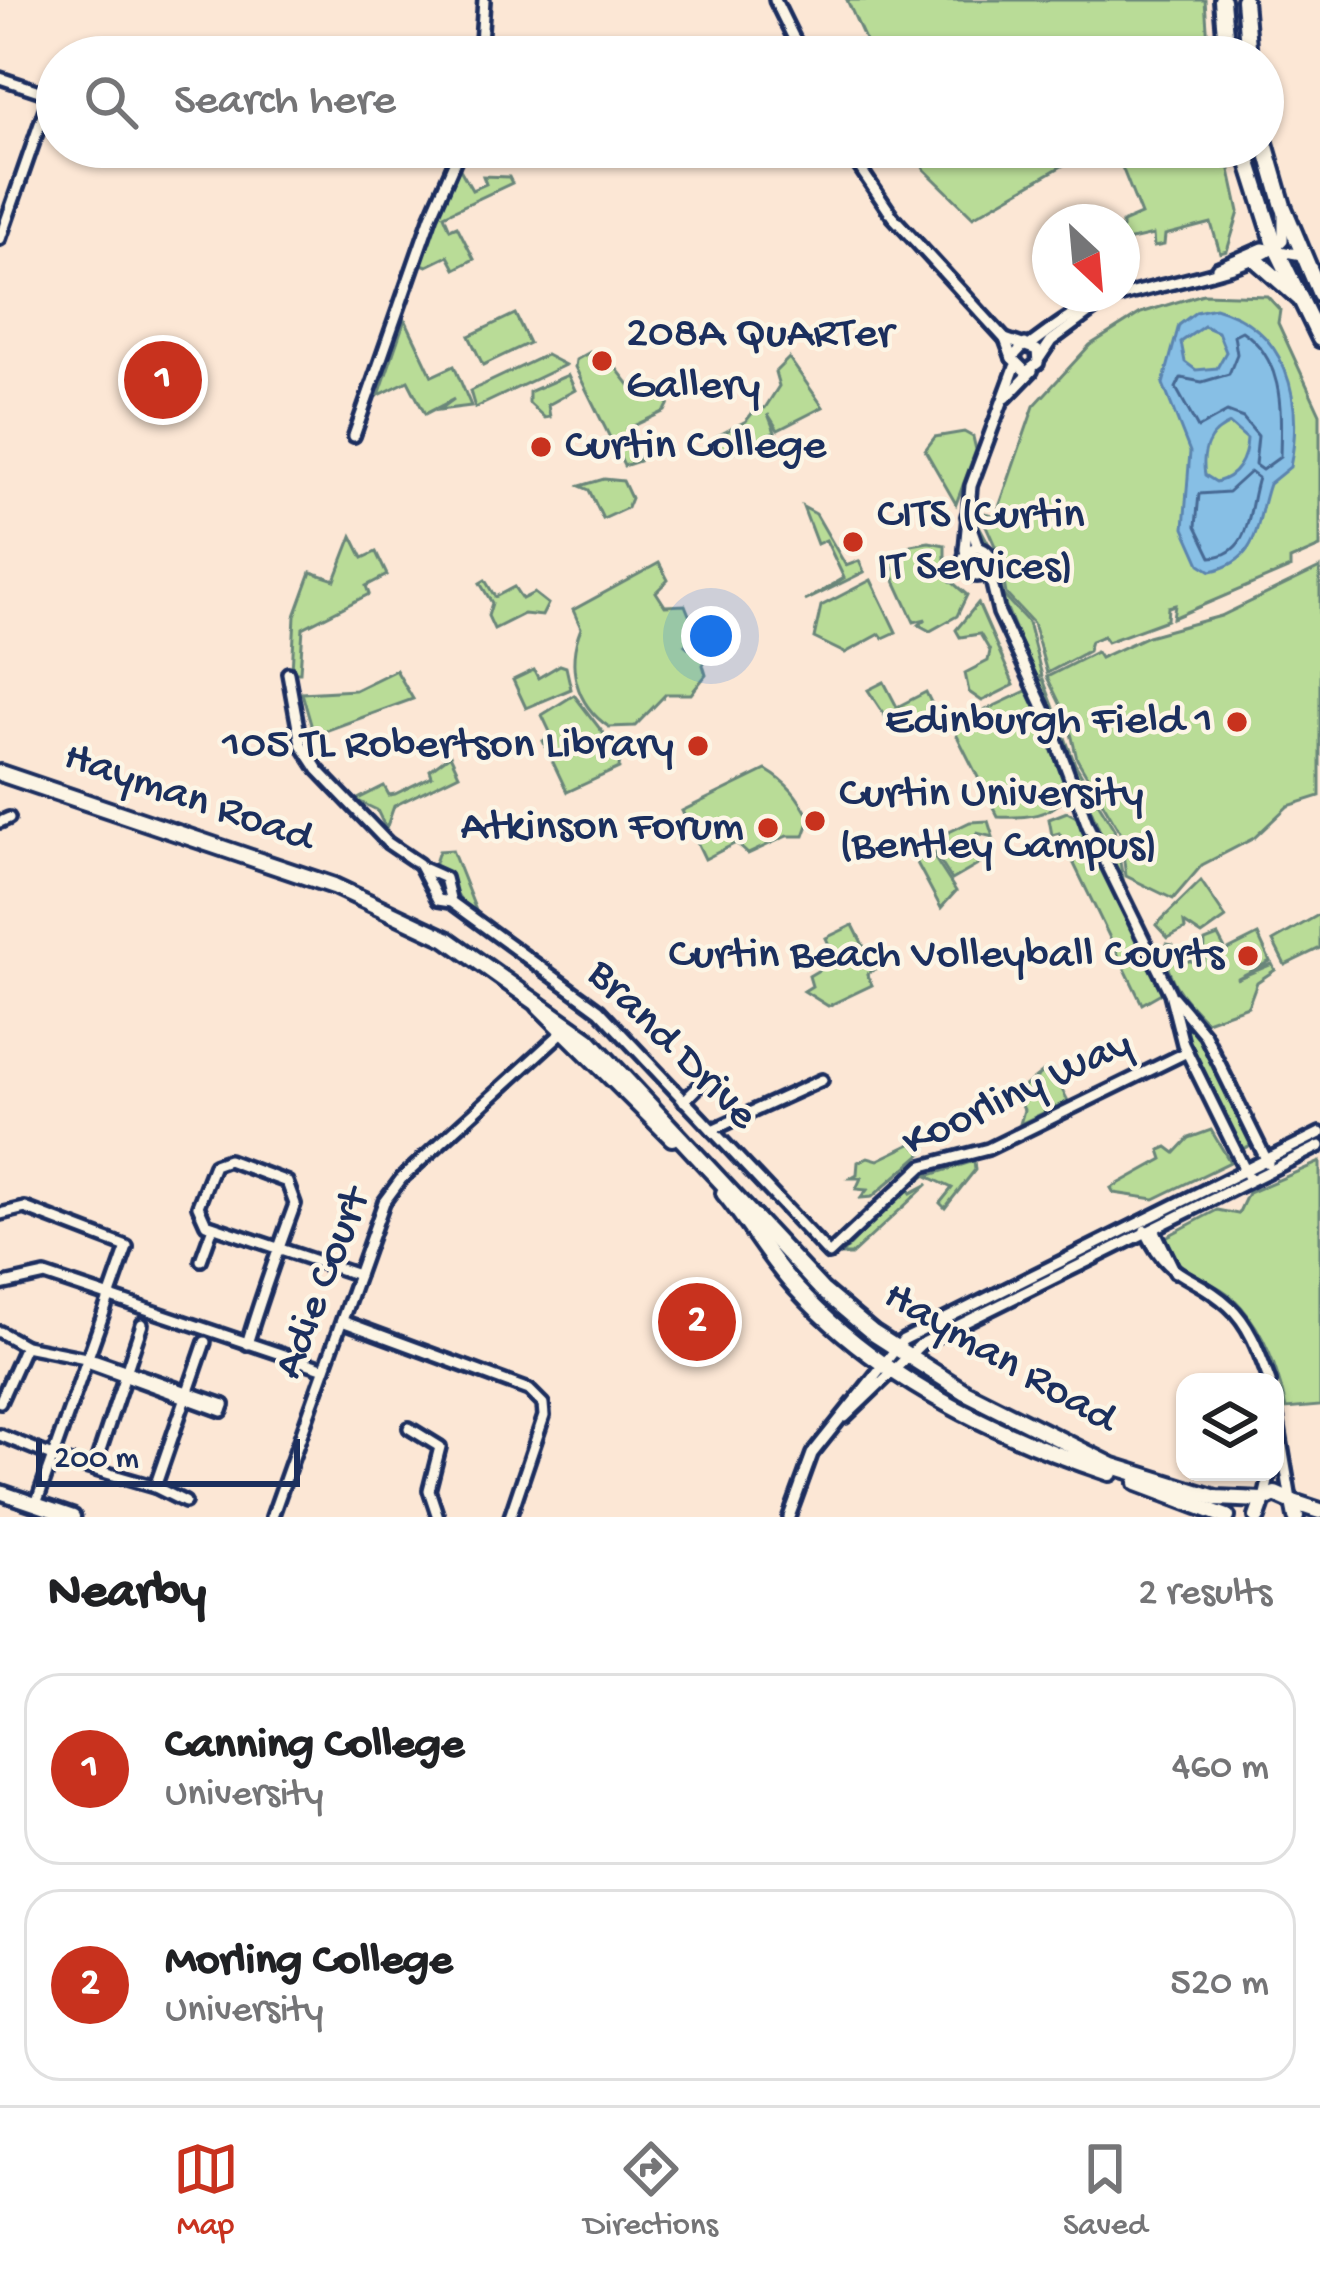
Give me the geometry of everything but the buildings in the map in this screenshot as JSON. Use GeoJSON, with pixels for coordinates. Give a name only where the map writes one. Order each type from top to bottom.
{"type":"FeatureCollection","features":[{"type":"Feature","properties":{"kind":"main road"},"geometry":{"type":"LineString","coordinates":[[1222,0],[1225,36]]}},
{"type":"Feature","properties":{"kind":"main road"},"geometry":{"type":"LineString","coordinates":[[1244,0],[1247,36]]}},
{"type":"Feature","properties":{"kind":"main road"},"geometry":{"type":"LineString","coordinates":[[1251,168],[1276,248],[1320,339]]}},
{"type":"Feature","properties":{"kind":"main road"},"geometry":{"type":"LineString","coordinates":[[1272,168],[1320,294]]}},
{"type":"Feature","properties":{"kind":"main road"},"geometry":{"type":"LineString","coordinates":[[1256,260],[1299,298]]}},
{"type":"Feature","properties":{"kind":"main road","name":"Hayman Road"},"geometry":{"type":"LineString","coordinates":[[0,773],[372,902],[447,939],[567,1028],[709,1164],[822,1290],[900,1351],[1005,1414],[1113,1466],[1216,1498],[1281,1495],[1293,1506]]}},
{"type":"Feature","properties":{"kind":"main road","name":"Hayman Road"},"geometry":{"type":"LineString","coordinates":[[567,1028],[703,1169],[797,1290],[888,1364],[1015,1439],[1227,1517]]}},
{"type":"Feature","properties":{"kind":"main road"},"geometry":{"type":"LineString","coordinates":[[1257,1517],[1263,1499]]}},
{"type":"Feature","properties":{"kind":"main road"},"geometry":{"type":"LineString","coordinates":[[1293,1506],[1320,1511]]}},
{"type":"Feature","properties":{"kind":"street"},"geometry":{"type":"LineString","coordinates":[[481,36],[484,0]]}},
{"type":"Feature","properties":{"kind":"street"},"geometry":{"type":"LineString","coordinates":[[775,0],[793,36]]}},
{"type":"Feature","properties":{"kind":"street"},"geometry":{"type":"LineString","coordinates":[[0,78],[36,90]]}},
{"type":"Feature","properties":{"kind":"street"},"geometry":{"type":"LineString","coordinates":[[0,236],[36,143]]}},
{"type":"Feature","properties":{"kind":"street"},"geometry":{"type":"LineString","coordinates":[[354,436],[452,168]]}},
{"type":"Feature","properties":{"kind":"street"},"geometry":{"type":"LineString","coordinates":[[860,168],[896,220],[1005,339],[1014,363]]}},
{"type":"Feature","properties":{"kind":"street"},"geometry":{"type":"LineString","coordinates":[[1140,291],[1256,260],[1283,240],[1283,206]]}},
{"type":"Feature","properties":{"kind":"street"},"geometry":{"type":"LineString","coordinates":[[1217,268],[1223,261],[1276,248],[1302,255]]}},
{"type":"Feature","properties":{"kind":"street"},"geometry":{"type":"LineString","coordinates":[[993,596],[967,566],[966,511],[1014,363],[1027,345],[1079,312]]}},
{"type":"Feature","properties":{"kind":"street"},"geometry":{"type":"LineString","coordinates":[[998,406],[1051,340],[1091,312]]}},
{"type":"Feature","properties":{"kind":"street"},"geometry":{"type":"LineString","coordinates":[[1005,339],[1027,345],[1036,364]]}},
{"type":"Feature","properties":{"kind":"street"},"geometry":{"type":"LineString","coordinates":[[1014,363],[1036,364]]}},
{"type":"Feature","properties":{"kind":"street"},"geometry":{"type":"LineString","coordinates":[[966,511],[993,596],[1094,839],[1170,993],[1187,1052],[1247,1176]]}},
{"type":"Feature","properties":{"kind":"street"},"geometry":{"type":"LineString","coordinates":[[965,550],[977,547]]}},
{"type":"Feature","properties":{"kind":"street"},"geometry":{"type":"LineString","coordinates":[[976,578],[989,572]]}},
{"type":"Feature","properties":{"kind":"street","name":"Brand Drive"},"geometry":{"type":"LineString","coordinates":[[288,673],[301,744],[318,770],[378,834],[450,886],[451,902]]}},
{"type":"Feature","properties":{"kind":"street","name":"Brand Drive"},"geometry":{"type":"LineString","coordinates":[[435,878],[438,900],[451,902],[599,1010],[829,1254]]}},
{"type":"Feature","properties":{"kind":"street"},"geometry":{"type":"LineString","coordinates":[[1170,993],[1205,1035],[1269,1164]]}},
{"type":"Feature","properties":{"kind":"street","name":"Adie Court"},"geometry":{"type":"LineString","coordinates":[[276,1517],[280,1494],[380,1213],[401,1179],[567,1028]]}},
{"type":"Feature","properties":{"kind":"street","name":"Koorliny Way"},"geometry":{"type":"LineString","coordinates":[[829,1254],[923,1166],[988,1148],[1187,1052]]}},
{"type":"Feature","properties":{"kind":"street"},"geometry":{"type":"LineString","coordinates":[[712,1130],[822,1080]]}},
{"type":"Feature","properties":{"kind":"street"},"geometry":{"type":"LineString","coordinates":[[684,1101],[700,1085]]}},
{"type":"Feature","properties":{"kind":"street"},"geometry":{"type":"LineString","coordinates":[[789,1517],[802,1475],[827,1432],[900,1351],[1247,1176],[1320,1133]]}},
{"type":"Feature","properties":{"kind":"street"},"geometry":{"type":"LineString","coordinates":[[1269,1164],[1320,1146]]}},
{"type":"Feature","properties":{"kind":"street"},"geometry":{"type":"LineString","coordinates":[[247,1344],[278,1250],[295,1204],[287,1182],[223,1160],[210,1169],[198,1206],[199,1218],[213,1227],[278,1250],[358,1275]]}},
{"type":"Feature","properties":{"kind":"street"},"geometry":{"type":"LineString","coordinates":[[0,1214],[25,1208],[124,1242],[110,1297],[36,1504]]}},
{"type":"Feature","properties":{"kind":"street"},"geometry":{"type":"LineString","coordinates":[[1148,1226],[1160,1261],[1230,1306],[1249,1331],[1266,1373]]}},
{"type":"Feature","properties":{"kind":"street"},"geometry":{"type":"LineString","coordinates":[[201,1260],[213,1227]]}},
{"type":"Feature","properties":{"kind":"street"},"geometry":{"type":"LineString","coordinates":[[0,1285],[45,1275],[325,1370]]}},
{"type":"Feature","properties":{"kind":"street"},"geometry":{"type":"LineString","coordinates":[[342,1321],[529,1390],[539,1400],[544,1415],[512,1517]]}},
{"type":"Feature","properties":{"kind":"street"},"geometry":{"type":"LineString","coordinates":[[95,1466],[142,1324]]}},
{"type":"Feature","properties":{"kind":"street"},"geometry":{"type":"LineString","coordinates":[[0,1332],[25,1346],[186,1395]]}},
{"type":"Feature","properties":{"kind":"street"},"geometry":{"type":"LineString","coordinates":[[155,1487],[205,1342]]}},
{"type":"Feature","properties":{"kind":"street"},"geometry":{"type":"LineString","coordinates":[[0,1402],[25,1346]]}},
{"type":"Feature","properties":{"kind":"street"},"geometry":{"type":"LineString","coordinates":[[410,1428],[440,1447],[429,1490],[438,1517]]}},
{"type":"Feature","properties":{"kind":"street"},"geometry":{"type":"LineString","coordinates":[[0,1435],[52,1456]]}},
{"type":"Feature","properties":{"kind":"street"},"geometry":{"type":"LineString","coordinates":[[1284,1461],[1293,1506]]}},
{"type":"Feature","properties":{"kind":"street"},"geometry":{"type":"LineString","coordinates":[[72,1462],[155,1487],[185,1502]]}},
{"type":"Feature","properties":{"kind":"street"},"geometry":{"type":"LineString","coordinates":[[1263,1499],[1268,1481]]}},
{"type":"Feature","properties":{"kind":"street"},"geometry":{"type":"LineString","coordinates":[[1,1491],[73,1517]]}},
{"type":"Feature","properties":{"kind":"green space"},"geometry":{"type":"Polygon","coordinates":[[[847,0],[1205,0],[1208,36],[863,36],[847,0]]]}},
{"type":"Feature","properties":{"kind":"green space"},"geometry":{"type":"Polygon","coordinates":[[[455,168],[472,190],[486,184],[483,176],[509,177],[512,183],[444,215],[450,229],[457,226],[474,259],[455,269],[448,256],[427,266],[419,263],[455,168]]]}},
{"type":"Feature","properties":{"kind":"green space"},"geometry":{"type":"Polygon","coordinates":[[[924,168],[1058,168],[973,217],[924,168]]]}},
{"type":"Feature","properties":{"kind":"green space"},"geometry":{"type":"Polygon","coordinates":[[[1122,168],[1230,168],[1239,212],[1227,251],[1220,253],[1211,223],[1165,235],[1164,245],[1154,247],[1153,235],[1140,238],[1140,204],[1122,168]]]}},
{"type":"Feature","properties":{"kind":"green space"},"geometry":{"type":"Polygon","coordinates":[[[1203,294],[1267,296],[1280,310],[1278,323],[1320,414],[1320,547],[1290,560],[1290,568],[1173,618],[1175,605],[1168,607],[1167,620],[1107,642],[1103,636],[1091,641],[1088,651],[1047,673],[1033,623],[1006,594],[999,555],[980,512],[996,516],[1034,406],[1090,345],[1141,313],[1203,294]]]}},
{"type":"Feature","properties":{"kind":"green space"},"geometry":{"type":"Polygon","coordinates":[[[515,314],[529,343],[483,365],[469,336],[515,314]]]}},
{"type":"Feature","properties":{"kind":"green space"},"geometry":{"type":"Polygon","coordinates":[[[405,319],[432,376],[454,366],[471,406],[439,410],[454,399],[425,414],[408,381],[379,395],[405,319]]]}},
{"type":"Feature","properties":{"kind":"green space"},"geometry":{"type":"Polygon","coordinates":[[[590,352],[606,355],[630,386],[659,384],[669,403],[665,411],[627,429],[639,461],[624,466],[575,367],[576,360],[590,352]]]}},
{"type":"Feature","properties":{"kind":"green space"},"geometry":{"type":"Polygon","coordinates":[[[546,355],[565,365],[475,408],[470,391],[546,355]]]}},
{"type":"Feature","properties":{"kind":"green space"},"geometry":{"type":"Polygon","coordinates":[[[789,358],[823,407],[778,430],[768,414],[775,432],[725,456],[716,437],[746,421],[757,407],[765,408],[779,386],[775,372],[789,358]]]}},
{"type":"Feature","properties":{"kind":"green space"},"geometry":{"type":"Polygon","coordinates":[[[568,375],[575,390],[548,405],[550,417],[545,418],[529,403],[529,392],[568,375]]]}},
{"type":"Feature","properties":{"kind":"green space"},"geometry":{"type":"Polygon","coordinates":[[[964,432],[973,437],[976,450],[956,504],[925,450],[935,437],[964,432]]]}},
{"type":"Feature","properties":{"kind":"green space"},"geometry":{"type":"Polygon","coordinates":[[[604,479],[623,481],[631,498],[627,508],[603,519],[589,490],[580,486],[604,479]]]}},
{"type":"Feature","properties":{"kind":"green space"},"geometry":{"type":"Polygon","coordinates":[[[975,496],[977,522],[997,559],[1003,595],[1028,622],[1042,676],[1036,679],[979,541],[972,518],[975,496]]]}},
{"type":"Feature","properties":{"kind":"green space"},"geometry":{"type":"Polygon","coordinates":[[[803,507],[816,514],[846,566],[859,561],[864,572],[805,601],[844,578],[826,540],[817,544],[803,507]]]}},
{"type":"Feature","properties":{"kind":"green space"},"geometry":{"type":"Polygon","coordinates":[[[352,536],[363,558],[376,552],[387,575],[366,586],[369,594],[303,628],[300,672],[292,672],[295,616],[311,572],[335,580],[352,536]]]}},
{"type":"Feature","properties":{"kind":"green space"},"geometry":{"type":"Polygon","coordinates":[[[911,545],[945,545],[945,576],[967,595],[957,616],[930,631],[919,625],[926,619],[914,622],[891,572],[900,565],[891,568],[890,559],[911,545]]]}},
{"type":"Feature","properties":{"kind":"green space"},"geometry":{"type":"Polygon","coordinates":[[[659,563],[668,580],[656,592],[665,606],[685,605],[697,634],[685,645],[696,654],[704,647],[709,655],[703,665],[706,675],[691,694],[666,694],[635,726],[609,727],[588,707],[577,683],[574,656],[581,628],[573,610],[659,563]]]}},
{"type":"Feature","properties":{"kind":"green space"},"geometry":{"type":"Polygon","coordinates":[[[1320,568],[1320,796],[1288,806],[1254,838],[1202,865],[1173,899],[1126,876],[1120,832],[1077,759],[1068,720],[1047,677],[1096,652],[1100,658],[1148,636],[1221,616],[1320,568]]]}},
{"type":"Feature","properties":{"kind":"green space"},"geometry":{"type":"Polygon","coordinates":[[[485,580],[495,597],[514,587],[522,599],[534,593],[548,604],[542,616],[524,614],[494,629],[488,616],[492,603],[480,583],[485,580]]]}},
{"type":"Feature","properties":{"kind":"green space"},"geometry":{"type":"Polygon","coordinates":[[[871,580],[896,632],[883,638],[880,634],[845,653],[814,638],[821,606],[871,580]]]}},
{"type":"Feature","properties":{"kind":"green space"},"geometry":{"type":"Polygon","coordinates":[[[978,603],[1014,685],[982,701],[969,692],[965,673],[988,661],[990,651],[980,634],[960,637],[956,630],[978,603]]]}},
{"type":"Feature","properties":{"kind":"green space"},"geometry":{"type":"Polygon","coordinates":[[[560,665],[566,667],[571,689],[526,708],[513,680],[534,670],[538,678],[560,665]]]}},
{"type":"Feature","properties":{"kind":"green space"},"geometry":{"type":"Polygon","coordinates":[[[396,670],[413,699],[314,735],[302,693],[355,690],[396,670]]]}},
{"type":"Feature","properties":{"kind":"green space"},"geometry":{"type":"Polygon","coordinates":[[[1043,679],[1075,764],[1114,829],[1125,890],[1037,682],[1043,679]]]}},
{"type":"Feature","properties":{"kind":"green space"},"geometry":{"type":"Polygon","coordinates":[[[884,682],[897,707],[926,692],[941,723],[918,729],[889,722],[868,690],[884,682]]]}},
{"type":"Feature","properties":{"kind":"green space"},"geometry":{"type":"Polygon","coordinates":[[[1026,691],[1034,699],[1068,793],[1046,811],[998,817],[952,726],[1026,691]]]}},
{"type":"Feature","properties":{"kind":"green space"},"geometry":{"type":"Polygon","coordinates":[[[574,695],[620,755],[619,768],[567,792],[543,741],[552,736],[542,715],[574,695]]]}},
{"type":"Feature","properties":{"kind":"green space"},"geometry":{"type":"Polygon","coordinates":[[[450,755],[459,774],[394,806],[386,829],[377,810],[356,800],[384,786],[389,795],[395,794],[432,776],[430,770],[450,755]]]}},
{"type":"Feature","properties":{"kind":"green space"},"geometry":{"type":"Polygon","coordinates":[[[766,770],[786,785],[806,811],[810,819],[804,836],[787,836],[748,854],[736,843],[705,859],[682,811],[766,770]]]}},
{"type":"Feature","properties":{"kind":"green space"},"geometry":{"type":"Polygon","coordinates":[[[1067,812],[1080,819],[1163,992],[1142,1004],[1059,833],[1052,835],[1049,819],[1067,812]]]}},
{"type":"Feature","properties":{"kind":"green space"},"geometry":{"type":"Polygon","coordinates":[[[988,821],[993,837],[977,833],[971,851],[985,855],[983,862],[952,880],[935,853],[948,841],[945,834],[970,822],[988,821]]]}},
{"type":"Feature","properties":{"kind":"green space"},"geometry":{"type":"Polygon","coordinates":[[[914,845],[930,851],[956,891],[941,908],[909,848],[914,845]]]}},
{"type":"Feature","properties":{"kind":"green space"},"geometry":{"type":"Polygon","coordinates":[[[452,850],[477,913],[434,866],[439,851],[452,850]]]}},
{"type":"Feature","properties":{"kind":"green space"},"geometry":{"type":"Polygon","coordinates":[[[1201,881],[1226,918],[1202,935],[1184,923],[1185,929],[1168,938],[1156,925],[1201,881]]]}},
{"type":"Feature","properties":{"kind":"green space"},"geometry":{"type":"Polygon","coordinates":[[[1320,914],[1320,948],[1285,965],[1273,941],[1320,914]]]}},
{"type":"Feature","properties":{"kind":"green space"},"geometry":{"type":"Polygon","coordinates":[[[853,925],[875,969],[867,974],[872,985],[828,1006],[804,991],[812,986],[809,976],[836,960],[826,938],[853,925]]]}},
{"type":"Feature","properties":{"kind":"green space"},"geometry":{"type":"Polygon","coordinates":[[[1258,935],[1270,961],[1236,979],[1272,964],[1275,970],[1257,982],[1248,1006],[1206,1021],[1171,976],[1167,944],[1173,945],[1182,966],[1186,961],[1204,961],[1205,941],[1218,936],[1226,951],[1258,935]]]}},
{"type":"Feature","properties":{"kind":"green space"},"geometry":{"type":"Polygon","coordinates":[[[1178,1006],[1197,1027],[1255,1143],[1238,1151],[1182,1034],[1178,1006]]]}},
{"type":"Feature","properties":{"kind":"green space"},"geometry":{"type":"Polygon","coordinates":[[[1046,1070],[1053,1072],[1068,1101],[1020,1124],[1024,1110],[1016,1093],[1046,1070]]]}},
{"type":"Feature","properties":{"kind":"green space"},"geometry":{"type":"Polygon","coordinates":[[[1211,1130],[1230,1162],[1154,1199],[1114,1193],[1111,1188],[1163,1159],[1160,1150],[1167,1147],[1175,1153],[1189,1138],[1211,1130]]]}},
{"type":"Feature","properties":{"kind":"green space"},"geometry":{"type":"Polygon","coordinates":[[[926,1137],[927,1149],[872,1197],[861,1198],[867,1190],[856,1189],[861,1178],[850,1178],[857,1174],[858,1162],[868,1157],[878,1160],[913,1143],[916,1148],[926,1137]]]}},
{"type":"Feature","properties":{"kind":"green space"},"geometry":{"type":"Polygon","coordinates":[[[974,1161],[975,1170],[945,1208],[940,1203],[952,1188],[927,1176],[974,1161]]]}},
{"type":"Feature","properties":{"kind":"green space"},"geometry":{"type":"Polygon","coordinates":[[[1320,1162],[1320,1406],[1286,1409],[1284,1373],[1276,1373],[1253,1322],[1233,1298],[1183,1268],[1168,1251],[1164,1238],[1217,1210],[1238,1214],[1248,1193],[1320,1162]]]}},
{"type":"Feature","properties":{"kind":"green space"},"geometry":{"type":"Polygon","coordinates":[[[936,1167],[908,1189],[911,1193],[928,1184],[851,1255],[841,1255],[916,1177],[936,1167]]]}},
{"type":"Feature","properties":{"kind":"water"},"geometry":{"type":"Polygon","coordinates":[[[1215,308],[1259,332],[1285,370],[1294,416],[1290,467],[1269,484],[1254,538],[1239,558],[1211,571],[1200,564],[1184,528],[1190,452],[1163,384],[1179,325],[1196,312],[1215,308]],[[1204,326],[1181,342],[1185,362],[1196,370],[1217,368],[1226,352],[1218,332],[1204,326]],[[1230,424],[1211,438],[1205,451],[1205,475],[1216,482],[1235,471],[1245,453],[1247,439],[1230,424]]]}},
{"type":"Feature","properties":{"kind":"place","name":"208A QuARTer Gallery"},"geometry":{"type":"Point","coordinates":[602,361]}},
{"type":"Feature","properties":{"kind":"place","name":"Canning College"},"geometry":{"type":"Point","coordinates":[163,380]}},
{"type":"Feature","properties":{"kind":"place","name":"Curtin College"},"geometry":{"type":"Point","coordinates":[541,447]}},
{"type":"Feature","properties":{"kind":"place","name":"CITS (Curtin IT Services)"},"geometry":{"type":"Point","coordinates":[853,542]}},
{"type":"Feature","properties":{"kind":"place","name":"Edinburgh Field 1"},"geometry":{"type":"Point","coordinates":[1237,722]}},
{"type":"Feature","properties":{"kind":"place","name":"105 TL Robertson Library"},"geometry":{"type":"Point","coordinates":[698,746]}},
{"type":"Feature","properties":{"kind":"place","name":"Curtin University (Bentley Campus)"},"geometry":{"type":"Point","coordinates":[815,821]}},
{"type":"Feature","properties":{"kind":"place","name":"Atkinson Forum"},"geometry":{"type":"Point","coordinates":[768,828]}},
{"type":"Feature","properties":{"kind":"place","name":"Curtin Beach Volleyball Courts"},"geometry":{"type":"Point","coordinates":[1248,956]}},
{"type":"Feature","properties":{"kind":"place","name":"Morling College"},"geometry":{"type":"Point","coordinates":[697,1322]}}]}
